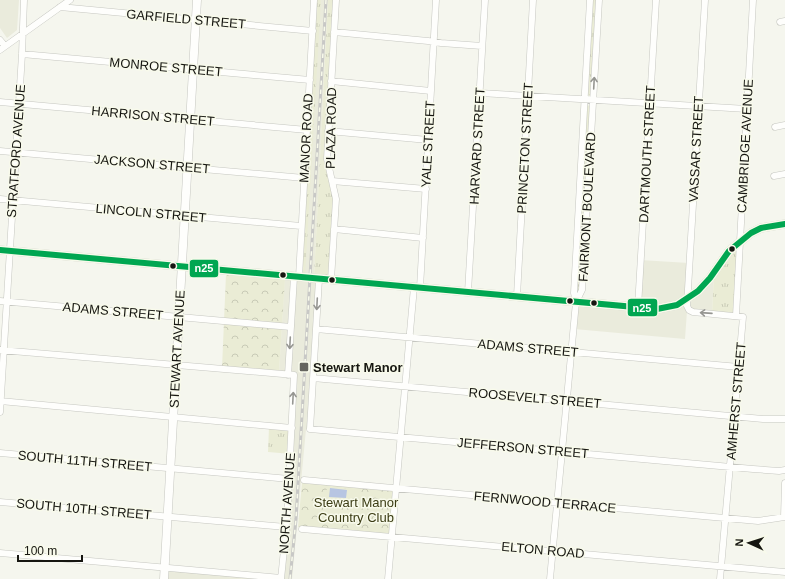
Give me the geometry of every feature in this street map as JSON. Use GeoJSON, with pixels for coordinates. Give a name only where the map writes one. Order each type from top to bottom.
{"type":"FeatureCollection","features":[{"type":"Feature","properties":{"kind":"main road","name":"STEWART AVENUE"},"geometry":{"type":"LineString","coordinates":[[164,579],[197,0]]}},
{"type":"Feature","properties":{"kind":"main road"},"geometry":{"type":"LineString","coordinates":[[0,250],[657,309],[677,305],[688,298],[705,284],[726,254],[739,241],[751,233],[761,228],[785,224]]}},
{"type":"Feature","properties":{"kind":"street","name":"STRATFORD AVENUE"},"geometry":{"type":"LineString","coordinates":[[0,412],[3,301],[13,201],[24,0]]}},
{"type":"Feature","properties":{"kind":"street"},"geometry":{"type":"LineString","coordinates":[[0,40],[2,48],[70,0]]}},
{"type":"Feature","properties":{"kind":"street","name":"MANOR ROAD"},"geometry":{"type":"LineString","coordinates":[[292,428],[294,375],[288,375],[301,226],[314,0]]}},
{"type":"Feature","properties":{"kind":"street","name":"PLAZA ROAD"},"geometry":{"type":"LineString","coordinates":[[331,280],[336,199],[328,164],[328,131],[336,0]]}},
{"type":"Feature","properties":{"kind":"street","name":"YALE STREET"},"geometry":{"type":"LineString","coordinates":[[388,579],[410,338],[423,238],[436,0]]}},
{"type":"Feature","properties":{"kind":"street","name":"HARVARD STREET"},"geometry":{"type":"LineString","coordinates":[[468,292],[485,0]]}},
{"type":"Feature","properties":{"kind":"street","name":"PRINCETON STREET"},"geometry":{"type":"LineString","coordinates":[[517,296],[533,0]]}},
{"type":"Feature","properties":{"kind":"street","name":"FAIRMONT BOULEVARD"},"geometry":{"type":"LineString","coordinates":[[576,302],[574,293],[590,0]]}},
{"type":"Feature","properties":{"kind":"street","name":"FAIRMONT BOULEVARD"},"geometry":{"type":"LineString","coordinates":[[576,302],[582,290],[599,0]]}},
{"type":"Feature","properties":{"kind":"street","name":"DARTMOUTH STREET"},"geometry":{"type":"LineString","coordinates":[[638,307],[656,0]]}},
{"type":"Feature","properties":{"kind":"street","name":"VASSAR STREET"},"geometry":{"type":"LineString","coordinates":[[688,298],[705,0]]}},
{"type":"Feature","properties":{"kind":"street","name":"CAMBRIDGE AVENUE"},"geometry":{"type":"LineString","coordinates":[[736,316],[753,0]]}},
{"type":"Feature","properties":{"kind":"street","name":"GARFIELD STREET"},"geometry":{"type":"LineString","coordinates":[[60,7],[312,31]]}},
{"type":"Feature","properties":{"kind":"street"},"geometry":{"type":"LineString","coordinates":[[334,32],[482,46]]}},
{"type":"Feature","properties":{"kind":"street","name":"MONROE STREET"},"geometry":{"type":"LineString","coordinates":[[22,54],[310,80]]}},
{"type":"Feature","properties":{"kind":"street"},"geometry":{"type":"LineString","coordinates":[[331,82],[431,91]]}},
{"type":"Feature","properties":{"kind":"street"},"geometry":{"type":"LineString","coordinates":[[480,93],[747,109]]}},
{"type":"Feature","properties":{"kind":"street","name":"HARRISON STREET"},"geometry":{"type":"LineString","coordinates":[[0,102],[307,130]]}},
{"type":"Feature","properties":{"kind":"street"},"geometry":{"type":"LineString","coordinates":[[775,127],[785,125]]}},
{"type":"Feature","properties":{"kind":"street"},"geometry":{"type":"LineString","coordinates":[[328,131],[428,140]]}},
{"type":"Feature","properties":{"kind":"street","name":"JACKSON STREET"},"geometry":{"type":"LineString","coordinates":[[0,151],[304,178]]}},
{"type":"Feature","properties":{"kind":"street"},"geometry":{"type":"LineString","coordinates":[[774,176],[785,174]]}},
{"type":"Feature","properties":{"kind":"street"},"geometry":{"type":"LineString","coordinates":[[332,181],[426,189]]}},
{"type":"Feature","properties":{"kind":"street","name":"LINCOLN STREET"},"geometry":{"type":"LineString","coordinates":[[0,199],[301,226]]}},
{"type":"Feature","properties":{"kind":"street"},"geometry":{"type":"LineString","coordinates":[[334,229],[423,238]]}},
{"type":"Feature","properties":{"kind":"street"},"geometry":{"type":"LineString","coordinates":[[313,378],[319,279]]}},
{"type":"Feature","properties":{"kind":"street"},"geometry":{"type":"LineString","coordinates":[[688,298],[687,306],[689,310],[693,312],[736,316]]}},
{"type":"Feature","properties":{"kind":"street","name":"ADAMS STREET"},"geometry":{"type":"LineString","coordinates":[[3,301],[291,327]]}},
{"type":"Feature","properties":{"kind":"street"},"geometry":{"type":"LineString","coordinates":[[550,579],[576,302]]}},
{"type":"Feature","properties":{"kind":"street","name":"AMHERST STREET"},"geometry":{"type":"LineString","coordinates":[[725,518],[743,317],[736,316]]}},
{"type":"Feature","properties":{"kind":"street","name":"ADAMS STREET"},"geometry":{"type":"LineString","coordinates":[[316,329],[739,367]]}},
{"type":"Feature","properties":{"kind":"street"},"geometry":{"type":"LineString","coordinates":[[2,350],[288,375]]}},
{"type":"Feature","properties":{"kind":"street","name":"ROOSEVELT STREET"},"geometry":{"type":"LineString","coordinates":[[313,378],[756,418],[785,419]]}},
{"type":"Feature","properties":{"kind":"street","name":"JEFFERSON STREET"},"geometry":{"type":"LineString","coordinates":[[313,378],[310,430],[730,467],[779,471],[785,470]]}},
{"type":"Feature","properties":{"kind":"street"},"geometry":{"type":"LineString","coordinates":[[0,401],[292,428]]}},
{"type":"Feature","properties":{"kind":"street","name":"NORTH AVENUE"},"geometry":{"type":"LineString","coordinates":[[281,579],[286,527],[292,428]]}},
{"type":"Feature","properties":{"kind":"street","name":"SOUTH 11TH STREET"},"geometry":{"type":"LineString","coordinates":[[0,453],[289,479]]}},
{"type":"Feature","properties":{"kind":"street","name":"FERNWOOD TERRACE"},"geometry":{"type":"LineString","coordinates":[[304,480],[758,521],[785,517]]}},
{"type":"Feature","properties":{"kind":"street"},"geometry":{"type":"LineString","coordinates":[[785,483],[785,517]]}},
{"type":"Feature","properties":{"kind":"street","name":"SOUTH 10TH STREET"},"geometry":{"type":"LineString","coordinates":[[0,502],[286,527]]}},
{"type":"Feature","properties":{"kind":"street"},"geometry":{"type":"LineString","coordinates":[[720,579],[725,518]]}},
{"type":"Feature","properties":{"kind":"street","name":"ELTON ROAD"},"geometry":{"type":"LineString","coordinates":[[302,529],[785,572]]}},
{"type":"Feature","properties":{"kind":"street"},"geometry":{"type":"LineString","coordinates":[[0,553],[281,579]]}},
{"type":"Feature","properties":{"kind":"shaded area"},"geometry":{"type":"Polygon","coordinates":[[[0,0],[19,0],[17,30],[7,38],[0,28],[0,0]]]}},
{"type":"Feature","properties":{"kind":"shaded area"},"geometry":{"type":"Polygon","coordinates":[[[320,0],[328,0],[314,277],[318,278],[309,429],[306,429],[292,579],[282,579],[286,554],[297,374],[279,372],[285,275],[304,277],[320,0]]]}},
{"type":"Feature","properties":{"kind":"shaded area"},"geometry":{"type":"Polygon","coordinates":[[[640,260],[689,263],[687,298],[714,274],[712,313],[687,311],[685,339],[574,329],[576,302],[638,305],[640,260]]]}},
{"type":"Feature","properties":{"kind":"shaded area"},"geometry":{"type":"Polygon","coordinates":[[[165,568],[281,579],[164,579],[165,568]]]}},
{"type":"Feature","properties":{"kind":"green space"},"geometry":{"type":"Polygon","coordinates":[[[315,0],[321,0],[305,277],[299,276],[315,0]]]}},
{"type":"Feature","properties":{"kind":"green space"},"geometry":{"type":"Polygon","coordinates":[[[328,0],[335,0],[327,163],[335,197],[332,279],[314,277],[328,0]]]}},
{"type":"Feature","properties":{"kind":"green space"},"geometry":{"type":"Polygon","coordinates":[[[592,0],[596,0],[589,96],[587,94],[592,0]]]}},
{"type":"Feature","properties":{"kind":"green space"},"geometry":{"type":"Polygon","coordinates":[[[587,105],[590,106],[579,294],[577,295],[587,105]]]}},
{"type":"Feature","properties":{"kind":"green space"},"geometry":{"type":"Polygon","coordinates":[[[738,243],[735,314],[712,313],[714,274],[738,243]]]}},
{"type":"Feature","properties":{"kind":"green space"},"geometry":{"type":"Polygon","coordinates":[[[226,274],[285,280],[279,372],[222,368],[226,274]]]}},
{"type":"Feature","properties":{"kind":"green space"},"geometry":{"type":"Polygon","coordinates":[[[269,427],[294,429],[292,454],[268,452],[269,427]]]}},
{"type":"Feature","properties":{"kind":"green space","name":"Stewart Manor Country Club"},"geometry":{"type":"Polygon","coordinates":[[[302,482],[395,490],[391,535],[298,527],[302,482]]]}},
{"type":"Feature","properties":{"kind":"green space"},"geometry":{"type":"Polygon","coordinates":[[[327,486],[350,489],[349,502],[337,501],[337,504],[334,504],[332,524],[323,523],[327,486]]]}},
{"type":"Feature","properties":{"kind":"water"},"geometry":{"type":"Polygon","coordinates":[[[330,488],[347,490],[346,498],[329,497],[330,488]]]}},
{"type":"Feature","properties":{"kind":"railway"},"geometry":{"type":"LineString","coordinates":[[290,579],[296,519],[326,0]]}},
{"type":"Feature","properties":{"kind":"transit line","name":"n25"},"geometry":{"type":"LineString","coordinates":[[0,250],[657,309],[677,305],[698,291],[710,278],[729,251],[751,233],[761,228],[785,224]]}},
{"type":"Feature","properties":{"kind":"place","name":"Stewart Manor"},"geometry":{"type":"Point","coordinates":[304,367]}}]}
